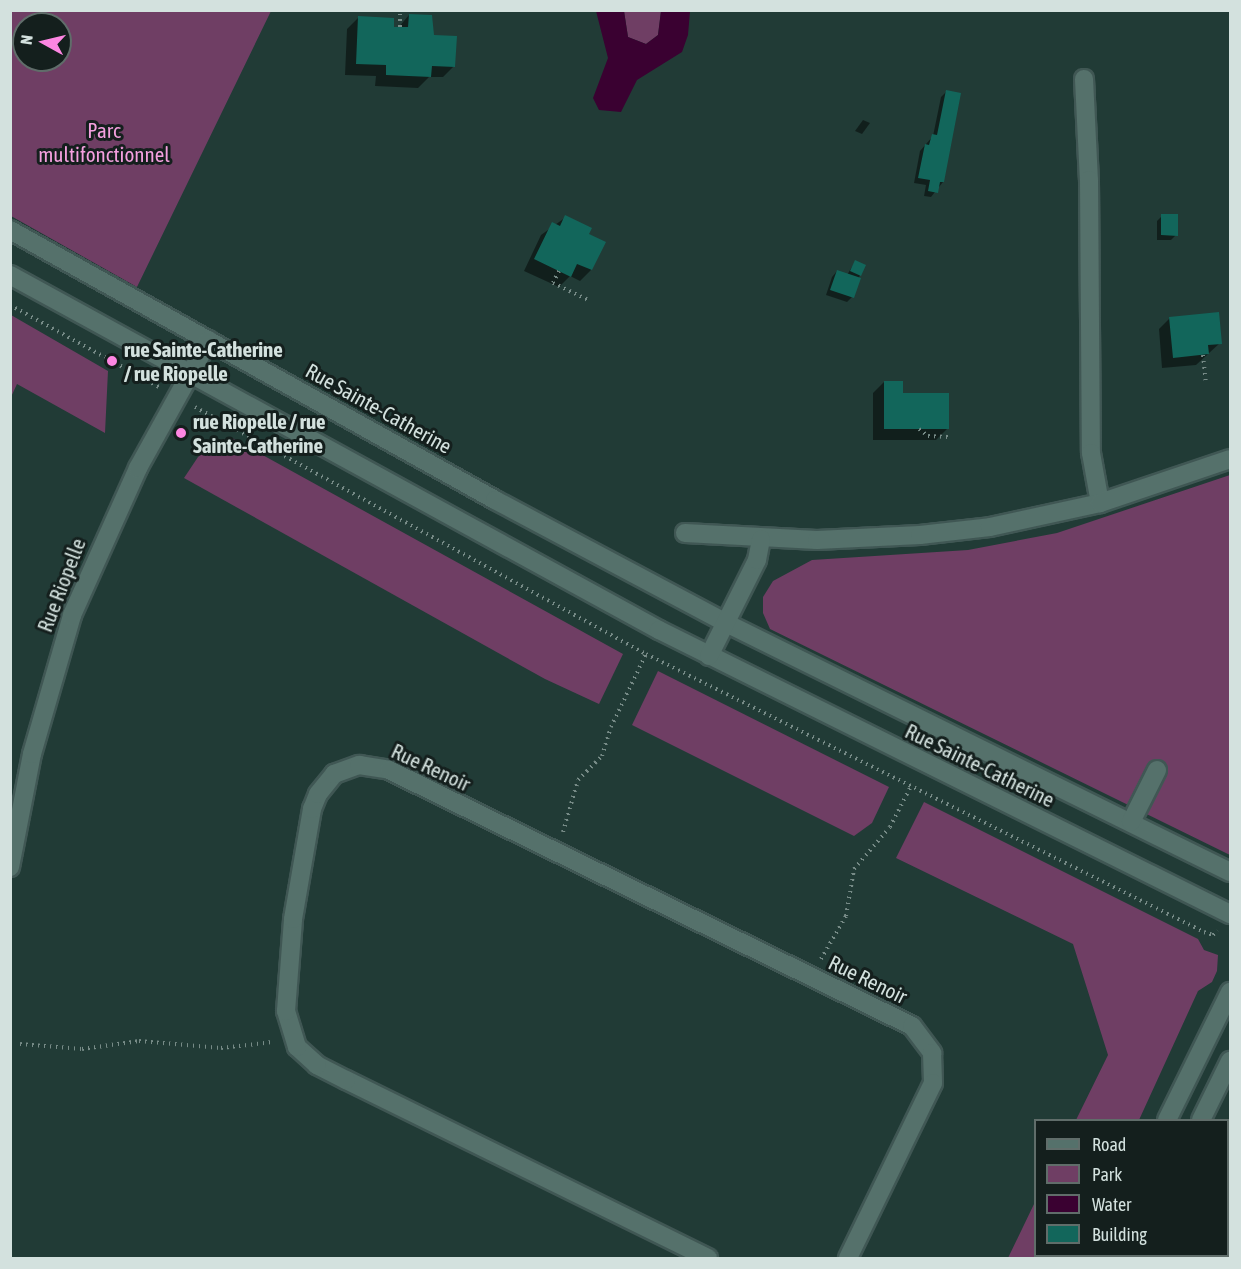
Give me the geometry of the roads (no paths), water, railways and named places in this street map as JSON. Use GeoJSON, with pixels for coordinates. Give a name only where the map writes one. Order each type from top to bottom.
{"type":"FeatureCollection","features":[{"type":"Feature","properties":{"kind":"street"},"geometry":{"type":"LineString","coordinates":[[1084,80],[1089,180],[1091,453],[1100,503]]}},
{"type":"Feature","properties":{"kind":"street","name":"Rue Sainte-Catherine"},"geometry":{"type":"LineString","coordinates":[[10,230],[495,500],[726,623],[1230,872]]}},
{"type":"Feature","properties":{"kind":"street","name":"Rue Sainte-Catherine"},"geometry":{"type":"LineString","coordinates":[[10,275],[709,657],[1230,914]]}},
{"type":"Feature","properties":{"kind":"street","name":"Rue Riopelle"},"geometry":{"type":"LineString","coordinates":[[10,867],[34,743],[72,615],[108,529],[209,340]]}},
{"type":"Feature","properties":{"kind":"street"},"geometry":{"type":"LineString","coordinates":[[685,533],[761,539],[862,539],[939,533],[1100,503],[1230,459]]}},
{"type":"Feature","properties":{"kind":"street"},"geometry":{"type":"LineString","coordinates":[[709,657],[757,560],[761,539]]}},
{"type":"Feature","properties":{"kind":"street","name":"Rue Renoir"},"geometry":{"type":"LineString","coordinates":[[708,1258],[346,1080],[317,1065],[297,1047],[286,1011],[293,920],[312,809],[325,782],[334,774],[359,765],[399,775],[912,1026],[932,1053],[933,1083],[848,1258]]}},
{"type":"Feature","properties":{"kind":"street"},"geometry":{"type":"LineString","coordinates":[[1131,822],[1157,770]]}},
{"type":"Feature","properties":{"kind":"street"},"geometry":{"type":"LineString","coordinates":[[1167,1119],[1230,993]]}},
{"type":"Feature","properties":{"kind":"street"},"geometry":{"type":"LineString","coordinates":[[1201,1119],[1230,1061]]}},
{"type":"Feature","properties":{"kind":"water"},"geometry":{"type":"Polygon","coordinates":[[[596,11],[624,11],[628,37],[646,44],[658,35],[661,11],[690,11],[688,35],[682,52],[637,80],[621,112],[599,110],[593,98],[608,58],[596,11]]]}},
{"type":"Feature","properties":{"kind":"place","name":"rue Sainte-Catherine / rue Riopelle"},"geometry":{"type":"Point","coordinates":[112,361]}},
{"type":"Feature","properties":{"kind":"place","name":"rue Riopelle / rue Sainte-Catherine"},"geometry":{"type":"Point","coordinates":[181,433]}},
{"type":"Feature","properties":{"kind":"park label","name":"Parc multifonctionnel"},"geometry":{"type":"Point","coordinates":[104,142]}}]}
